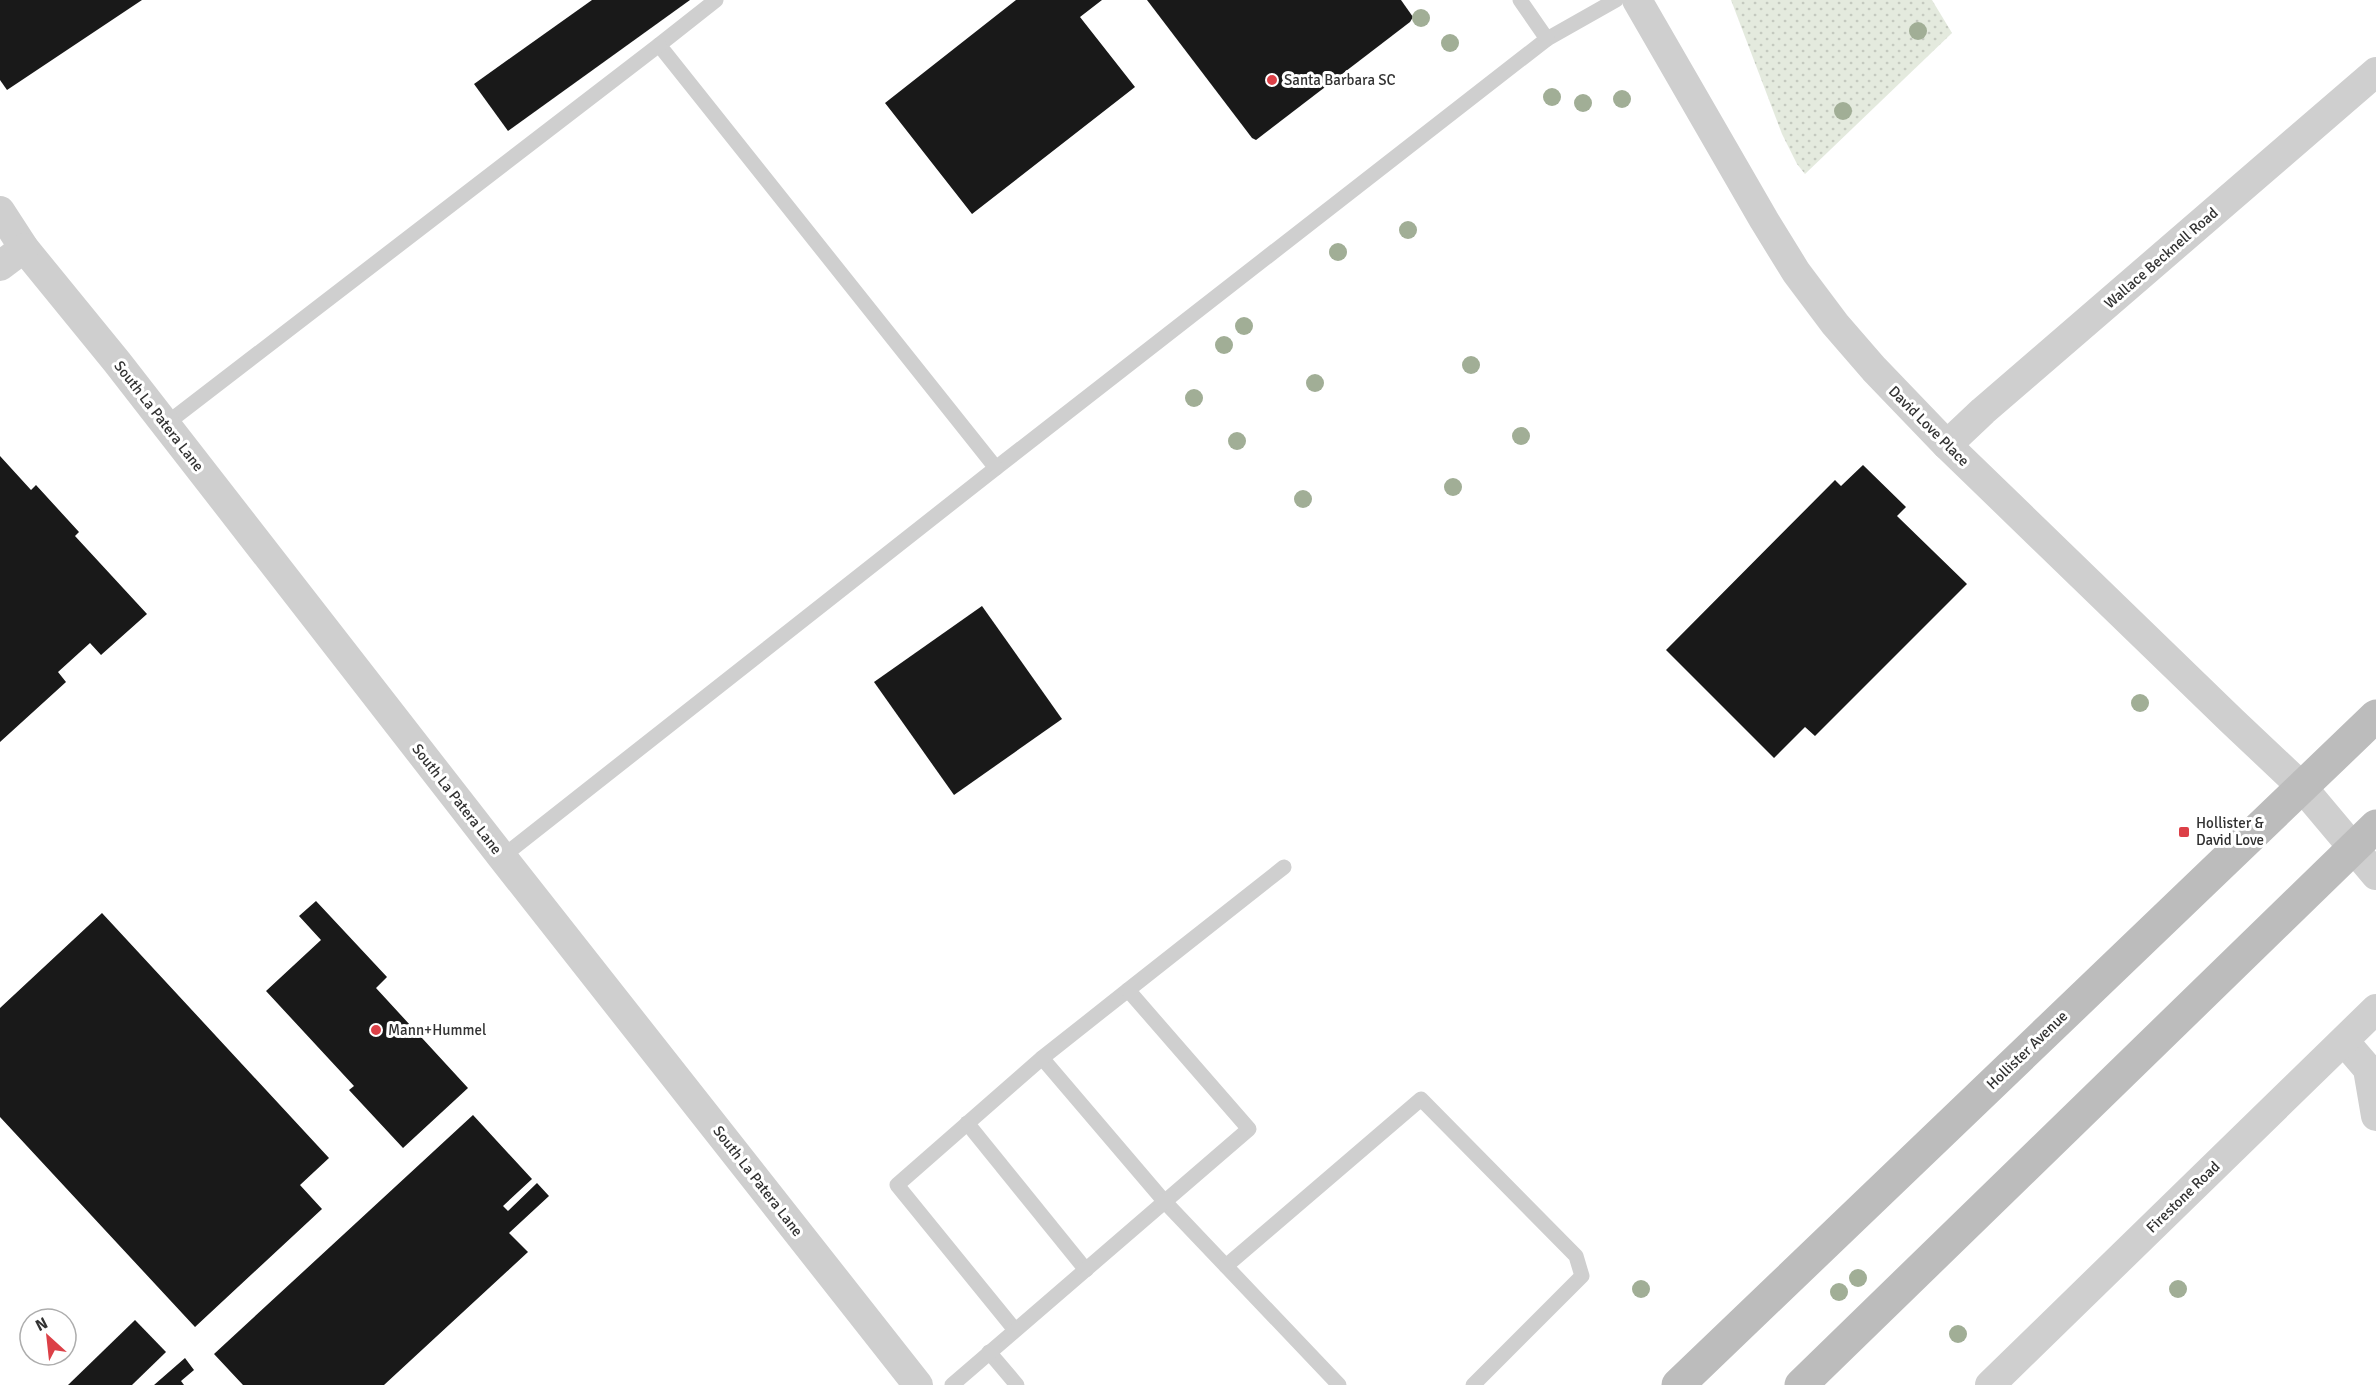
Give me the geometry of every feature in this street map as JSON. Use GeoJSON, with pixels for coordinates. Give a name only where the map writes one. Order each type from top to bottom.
{"type":"FeatureCollection","features":[{"type":"Feature","properties":{"kind":"main road","name":"Hollister Avenue"},"geometry":{"type":"LineString","coordinates":[[1678,1385],[2376,716]]}},
{"type":"Feature","properties":{"kind":"main road"},"geometry":{"type":"LineString","coordinates":[[1801,1385],[2365,837]]}},
{"type":"Feature","properties":{"kind":"street","name":"David Love Place"},"geometry":{"type":"LineString","coordinates":[[1637,0],[1764,220],[1796,272],[1835,324],[1874,369],[1947,445],[2232,721],[2302,787],[2365,837],[2376,875]]}},
{"type":"Feature","properties":{"kind":"street","name":"Wallace Becknell Road"},"geometry":{"type":"LineString","coordinates":[[1947,445],[1983,411],[2376,72]]}},
{"type":"Feature","properties":{"kind":"street","name":"South La Patera Lane"},"geometry":{"type":"LineString","coordinates":[[0,211],[24,248],[166,424],[502,857],[918,1385]]}},
{"type":"Feature","properties":{"kind":"street"},"geometry":{"type":"LineString","coordinates":[[0,266],[24,248]]}},
{"type":"Feature","properties":{"kind":"street","name":"Firestone Road"},"geometry":{"type":"LineString","coordinates":[[1990,1385],[2376,1009]]}},
{"type":"Feature","properties":{"kind":"street"},"geometry":{"type":"LineString","coordinates":[[2344,1041],[2368,1069],[2376,1116]]}},
{"type":"Feature","properties":{"kind":"lane"},"geometry":{"type":"LineString","coordinates":[[166,424],[717,0]]}},
{"type":"Feature","properties":{"kind":"lane"},"geometry":{"type":"LineString","coordinates":[[1520,0],[1547,39]]}},
{"type":"Feature","properties":{"kind":"lane"},"geometry":{"type":"LineString","coordinates":[[502,857],[996,468],[1547,39],[1616,0]]}},
{"type":"Feature","properties":{"kind":"lane"},"geometry":{"type":"LineString","coordinates":[[658,45],[996,468]]}},
{"type":"Feature","properties":{"kind":"lane"},"geometry":{"type":"LineString","coordinates":[[1015,1330],[897,1185],[1042,1058],[1284,867]]}},
{"type":"Feature","properties":{"kind":"lane"},"geometry":{"type":"LineString","coordinates":[[951,1385],[1249,1129],[1128,990]]}},
{"type":"Feature","properties":{"kind":"lane"},"geometry":{"type":"LineString","coordinates":[[1042,1058],[1164,1201],[1340,1385]]}},
{"type":"Feature","properties":{"kind":"lane"},"geometry":{"type":"LineString","coordinates":[[1226,1266],[1421,1099],[1576,1256],[1582,1276],[1473,1385]]}},
{"type":"Feature","properties":{"kind":"lane"},"geometry":{"type":"LineString","coordinates":[[967,1123],[1086,1269]]}},
{"type":"Feature","properties":{"kind":"lane"},"geometry":{"type":"LineString","coordinates":[[989,1352],[1017,1385]]}},
{"type":"Feature","properties":{"kind":"shaded area"},"geometry":{"type":"Polygon","coordinates":[[[1731,0],[1932,0],[1952,33],[1805,174],[1797,164],[1782,134],[1731,0]]]}},
{"type":"Feature","properties":{"kind":"building"},"geometry":{"type":"Polygon","coordinates":[[[0,0],[142,0],[7,90],[0,80],[0,0]]]}},
{"type":"Feature","properties":{"kind":"building"},"geometry":{"type":"Polygon","coordinates":[[[592,0],[690,0],[508,131],[474,84],[592,0]]]}},
{"type":"Feature","properties":{"kind":"building"},"geometry":{"type":"Polygon","coordinates":[[[1016,0],[1102,0],[1080,17],[1135,87],[972,214],[885,103],[1016,0]]]}},
{"type":"Feature","properties":{"kind":"building","name":"Santa Barbara SC"},"geometry":{"type":"Polygon","coordinates":[[[1147,0],[1401,0],[1413,17],[1410,22],[1256,140],[1252,138],[1147,0]]]}},
{"type":"Feature","properties":{"kind":"building"},"geometry":{"type":"Polygon","coordinates":[[[0,456],[31,490],[36,485],[79,532],[75,536],[147,614],[101,655],[90,643],[58,672],[66,682],[0,742],[0,456]]]}},
{"type":"Feature","properties":{"kind":"building"},"geometry":{"type":"Polygon","coordinates":[[[1863,465],[1906,507],[1897,516],[1967,584],[1815,736],[1805,727],[1774,758],[1666,650],[1835,480],[1841,486],[1863,465]]]}},
{"type":"Feature","properties":{"kind":"building"},"geometry":{"type":"Polygon","coordinates":[[[982,606],[1062,719],[954,795],[874,682],[982,606]]]}},
{"type":"Feature","properties":{"kind":"building"},"geometry":{"type":"Polygon","coordinates":[[[316,901],[387,977],[376,988],[468,1088],[403,1148],[349,1090],[354,1086],[266,991],[321,940],[299,916],[316,901]]]}},
{"type":"Feature","properties":{"kind":"building"},"geometry":{"type":"Polygon","coordinates":[[[102,913],[329,1158],[300,1185],[322,1209],[195,1327],[0,1117],[0,1008],[102,913]]]}},
{"type":"Feature","properties":{"kind":"building"},"geometry":{"type":"Polygon","coordinates":[[[473,1115],[532,1179],[503,1206],[508,1211],[537,1183],[549,1196],[509,1233],[528,1252],[384,1385],[243,1385],[214,1354],[473,1115]]]}},
{"type":"Feature","properties":{"kind":"building"},"geometry":{"type":"Polygon","coordinates":[[[135,1320],[166,1352],[132,1385],[68,1385],[135,1320]]]}},
{"type":"Feature","properties":{"kind":"building"},"geometry":{"type":"Polygon","coordinates":[[[185,1358],[194,1370],[181,1381],[184,1385],[154,1385],[185,1358]]]}},
{"type":"Feature","properties":{"kind":"place","name":"Santa Barbara SC"},"geometry":{"type":"Point","coordinates":[1272,80]}},
{"type":"Feature","properties":{"kind":"place","name":"Hollister & David Love"},"geometry":{"type":"Point","coordinates":[2184,832]}},
{"type":"Feature","properties":{"kind":"place","name":"Mann+Hummel"},"geometry":{"type":"Point","coordinates":[376,1030]}}]}
